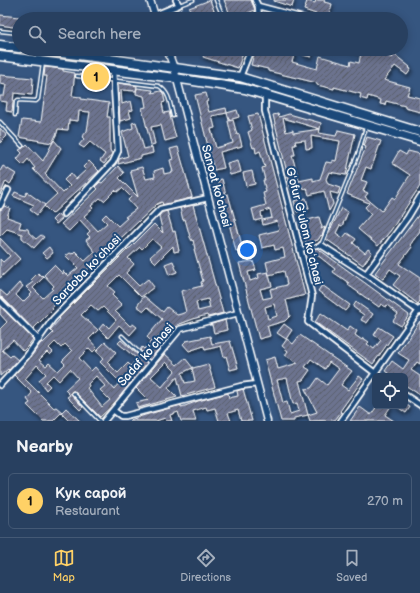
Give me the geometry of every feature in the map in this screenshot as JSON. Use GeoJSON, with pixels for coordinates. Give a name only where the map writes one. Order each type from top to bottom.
{"type":"FeatureCollection","features":[{"type":"Feature","properties":{"kind":"highway"},"geometry":{"type":"LineString","coordinates":[[0,45],[12,47]]}},
{"type":"Feature","properties":{"kind":"highway"},"geometry":{"type":"LineString","coordinates":[[0,56],[175,78],[245,89],[420,141]]}},
{"type":"Feature","properties":{"kind":"highway"},"geometry":{"type":"LineString","coordinates":[[86,56],[240,77],[420,132]]}},
{"type":"Feature","properties":{"kind":"main road"},"geometry":{"type":"LineString","coordinates":[[150,0],[154,12]]}},
{"type":"Feature","properties":{"kind":"main road","name":"Sanoat ko'chasi"},"geometry":{"type":"LineString","coordinates":[[170,56],[267,421]]}},
{"type":"Feature","properties":{"kind":"street"},"geometry":{"type":"LineString","coordinates":[[165,12],[178,5],[176,0]]}},
{"type":"Feature","properties":{"kind":"street"},"geometry":{"type":"LineString","coordinates":[[256,0],[258,12]]}},
{"type":"Feature","properties":{"kind":"street"},"geometry":{"type":"LineString","coordinates":[[258,6],[281,12]]}},
{"type":"Feature","properties":{"kind":"street"},"geometry":{"type":"LineString","coordinates":[[240,77],[248,56]]}},
{"type":"Feature","properties":{"kind":"street"},"geometry":{"type":"LineString","coordinates":[[64,214],[112,162],[118,151],[113,80],[114,70]]}},
{"type":"Feature","properties":{"kind":"street","name":"Gʻofur Gʻulom koʻchasi"},"geometry":{"type":"LineString","coordinates":[[265,95],[265,111],[312,296],[308,322],[374,373]]}},
{"type":"Feature","properties":{"kind":"street"},"geometry":{"type":"LineString","coordinates":[[0,206],[8,190]]}},
{"type":"Feature","properties":{"kind":"street"},"geometry":{"type":"LineString","coordinates":[[366,274],[408,217],[420,197]]}},
{"type":"Feature","properties":{"kind":"street","name":"Sardoba koʻchasi"},"geometry":{"type":"LineString","coordinates":[[0,385],[26,357],[53,319],[160,209],[208,198]]}},
{"type":"Feature","properties":{"kind":"street"},"geometry":{"type":"LineString","coordinates":[[320,245],[420,311],[374,373]]}},
{"type":"Feature","properties":{"kind":"street"},"geometry":{"type":"LineString","coordinates":[[0,301],[39,340]]}},
{"type":"Feature","properties":{"kind":"street","name":"Sadaf koʻchasi"},"geometry":{"type":"LineString","coordinates":[[104,421],[180,329],[238,313]]}},
{"type":"Feature","properties":{"kind":"street"},"geometry":{"type":"LineString","coordinates":[[341,421],[372,376]]}},
{"type":"Feature","properties":{"kind":"street"},"geometry":{"type":"LineString","coordinates":[[113,410],[121,416],[125,416],[241,386],[257,384]]}},
{"type":"Feature","properties":{"kind":"street"},"geometry":{"type":"LineString","coordinates":[[408,396],[420,405]]}},
{"type":"Feature","properties":{"kind":"lane"},"geometry":{"type":"LineString","coordinates":[[178,5],[193,0]]}},
{"type":"Feature","properties":{"kind":"lane"},"geometry":{"type":"LineString","coordinates":[[216,0],[221,12]]}},
{"type":"Feature","properties":{"kind":"lane"},"geometry":{"type":"LineString","coordinates":[[0,31],[12,32]]}},
{"type":"Feature","properties":{"kind":"lane"},"geometry":{"type":"LineString","coordinates":[[15,115],[16,102],[18,100],[36,101],[38,99],[43,62]]}},
{"type":"Feature","properties":{"kind":"lane"},"geometry":{"type":"LineString","coordinates":[[76,76],[159,86],[168,96],[173,116]]}},
{"type":"Feature","properties":{"kind":"lane"},"geometry":{"type":"LineString","coordinates":[[0,122],[22,146]]}},
{"type":"Feature","properties":{"kind":"lane"},"geometry":{"type":"LineString","coordinates":[[300,250],[320,245],[358,154],[367,124]]}},
{"type":"Feature","properties":{"kind":"lane"},"geometry":{"type":"LineString","coordinates":[[122,336],[151,364]]}},
{"type":"Feature","properties":{"kind":"lane"},"geometry":{"type":"LineString","coordinates":[[73,393],[100,421]]}},
{"type":"Feature","properties":{"kind":"building"},"geometry":{"type":"Polygon","coordinates":[[[210,0],[214,12],[191,12],[189,8],[210,0]]]}},
{"type":"Feature","properties":{"kind":"building"},"geometry":{"type":"Polygon","coordinates":[[[224,0],[251,0],[255,10],[250,12],[229,12],[224,0]]]}},
{"type":"Feature","properties":{"kind":"building"},"geometry":{"type":"Polygon","coordinates":[[[274,0],[294,0],[292,7],[274,0]]]}},
{"type":"Feature","properties":{"kind":"building"},"geometry":{"type":"Polygon","coordinates":[[[316,0],[325,0],[324,2],[332,4],[330,12],[310,12],[304,10],[307,1],[315,3],[316,0]]]}},
{"type":"Feature","properties":{"kind":"building"},"geometry":{"type":"Polygon","coordinates":[[[0,15],[12,16],[12,27],[0,25],[0,15]]]}},
{"type":"Feature","properties":{"kind":"building"},"geometry":{"type":"Polygon","coordinates":[[[203,56],[242,56],[238,68],[203,56]]]}},
{"type":"Feature","properties":{"kind":"building"},"geometry":{"type":"Polygon","coordinates":[[[253,56],[294,56],[292,62],[317,69],[320,56],[350,65],[351,61],[359,63],[360,56],[388,56],[392,58],[396,56],[411,69],[407,75],[395,66],[384,80],[410,87],[407,95],[420,98],[420,112],[386,101],[385,105],[380,104],[381,100],[368,96],[367,100],[360,98],[361,94],[334,87],[334,89],[317,85],[317,83],[268,71],[268,69],[251,65],[253,56]]]}},
{"type":"Feature","properties":{"kind":"building"},"geometry":{"type":"Polygon","coordinates":[[[45,67],[63,69],[63,71],[75,73],[72,96],[81,97],[81,99],[109,103],[107,117],[110,117],[110,150],[112,154],[104,164],[100,161],[105,154],[90,142],[84,148],[79,145],[84,139],[82,137],[87,131],[90,112],[79,111],[78,121],[69,120],[68,130],[58,129],[52,143],[19,137],[22,120],[41,122],[47,76],[44,76],[45,67]]]}},
{"type":"Feature","properties":{"kind":"building"},"geometry":{"type":"Polygon","coordinates":[[[0,75],[33,78],[32,95],[14,93],[12,112],[6,111],[7,102],[0,101],[0,96],[4,96],[6,85],[0,84],[0,75]]]}},
{"type":"Feature","properties":{"kind":"building"},"geometry":{"type":"Polygon","coordinates":[[[118,83],[137,86],[136,91],[121,90],[122,104],[131,101],[133,110],[129,111],[131,118],[120,121],[118,83]]]}},
{"type":"Feature","properties":{"kind":"building"},"geometry":{"type":"Polygon","coordinates":[[[137,88],[153,90],[152,93],[161,91],[163,93],[165,102],[162,103],[164,113],[169,112],[176,138],[165,141],[161,125],[151,127],[155,144],[151,145],[142,108],[146,107],[144,96],[136,94],[137,88]]]}},
{"type":"Feature","properties":{"kind":"building"},"geometry":{"type":"Polygon","coordinates":[[[206,93],[208,101],[206,102],[209,112],[226,108],[227,113],[212,116],[215,128],[211,129],[216,148],[233,143],[228,121],[233,120],[242,146],[220,152],[224,168],[214,170],[195,95],[206,93]]]}},
{"type":"Feature","properties":{"kind":"building"},"geometry":{"type":"Polygon","coordinates":[[[237,110],[239,117],[229,120],[227,113],[237,110]]]}},
{"type":"Feature","properties":{"kind":"building"},"geometry":{"type":"Polygon","coordinates":[[[258,114],[305,295],[286,300],[290,316],[285,321],[267,325],[270,336],[259,339],[239,263],[253,261],[256,270],[248,272],[250,281],[259,278],[258,274],[268,272],[272,286],[260,289],[263,299],[272,297],[270,289],[287,285],[284,271],[269,275],[266,262],[285,257],[283,248],[275,250],[274,245],[262,248],[259,235],[279,230],[277,221],[263,225],[262,220],[272,218],[270,209],[261,212],[262,219],[255,221],[252,209],[266,205],[263,193],[266,192],[263,180],[265,180],[262,168],[265,167],[260,151],[256,153],[255,147],[253,148],[248,132],[252,130],[248,116],[258,114]],[[274,304],[265,307],[268,319],[277,316],[274,304]]]}},
{"type":"Feature","properties":{"kind":"building"},"geometry":{"type":"Polygon","coordinates":[[[278,114],[279,117],[289,114],[321,123],[320,129],[319,133],[336,136],[338,130],[355,134],[346,175],[329,172],[326,179],[328,184],[340,188],[338,194],[330,192],[333,204],[329,211],[324,191],[309,195],[307,188],[303,189],[302,186],[291,189],[273,115],[278,114]],[[283,118],[286,132],[293,130],[293,133],[320,129],[283,118]],[[311,136],[312,148],[306,149],[305,140],[295,141],[296,145],[293,145],[295,155],[292,155],[299,181],[313,178],[313,181],[320,179],[326,162],[332,163],[332,160],[336,161],[340,141],[311,136]]]}},
{"type":"Feature","properties":{"kind":"building"},"geometry":{"type":"Polygon","coordinates":[[[136,122],[144,149],[152,147],[153,153],[118,164],[119,159],[128,156],[122,132],[133,128],[132,123],[136,122]]]}},
{"type":"Feature","properties":{"kind":"building"},"geometry":{"type":"Polygon","coordinates":[[[0,128],[7,136],[0,143],[0,128]]]}},
{"type":"Feature","properties":{"kind":"building"},"geometry":{"type":"Polygon","coordinates":[[[367,137],[381,141],[371,169],[366,167],[361,180],[367,182],[363,191],[368,193],[365,197],[382,211],[392,197],[395,199],[410,175],[392,163],[399,151],[406,155],[408,151],[420,154],[420,186],[391,230],[378,246],[358,229],[371,214],[365,207],[369,203],[347,194],[366,147],[364,146],[367,137]]]}},
{"type":"Feature","properties":{"kind":"building"},"geometry":{"type":"Polygon","coordinates":[[[54,140],[61,148],[45,174],[63,193],[70,186],[64,180],[71,173],[76,179],[86,170],[83,167],[89,161],[99,171],[52,214],[44,206],[57,194],[33,169],[35,168],[28,159],[23,165],[17,159],[22,153],[19,150],[27,144],[43,161],[54,140]]]}},
{"type":"Feature","properties":{"kind":"building"},"geometry":{"type":"Polygon","coordinates":[[[178,147],[192,197],[163,205],[162,202],[157,204],[87,270],[88,272],[57,302],[52,308],[53,309],[33,329],[3,298],[0,297],[0,290],[7,296],[19,283],[23,286],[16,295],[23,302],[32,293],[26,287],[33,282],[31,280],[38,273],[44,277],[33,288],[43,298],[53,289],[52,288],[54,286],[44,275],[54,265],[63,274],[63,271],[68,276],[78,268],[66,256],[75,251],[85,261],[95,252],[86,240],[90,237],[87,234],[90,231],[80,220],[69,231],[61,224],[98,189],[95,186],[100,182],[102,183],[118,166],[124,173],[119,178],[138,197],[130,170],[142,167],[146,179],[155,177],[154,171],[163,168],[164,174],[173,172],[170,160],[173,159],[170,149],[178,147]],[[122,188],[117,192],[115,190],[104,201],[100,198],[91,206],[93,208],[84,216],[98,231],[107,223],[102,218],[106,214],[118,226],[127,218],[125,217],[136,209],[128,200],[131,197],[122,188]]]}},
{"type":"Feature","properties":{"kind":"building"},"geometry":{"type":"Polygon","coordinates":[[[238,160],[241,172],[230,175],[227,163],[238,160]]]}},
{"type":"Feature","properties":{"kind":"building"},"geometry":{"type":"Polygon","coordinates":[[[3,166],[16,174],[10,184],[6,181],[0,195],[0,171],[3,166]]]}},
{"type":"Feature","properties":{"kind":"building"},"geometry":{"type":"Polygon","coordinates":[[[252,171],[255,184],[246,186],[243,173],[252,171]]]}},
{"type":"Feature","properties":{"kind":"building"},"geometry":{"type":"Polygon","coordinates":[[[222,179],[226,195],[228,194],[243,249],[236,251],[218,180],[222,179]]]}},
{"type":"Feature","properties":{"kind":"building"},"geometry":{"type":"Polygon","coordinates":[[[15,192],[25,196],[27,192],[45,205],[37,215],[30,210],[34,205],[13,196],[15,192]]]}},
{"type":"Feature","properties":{"kind":"building"},"geometry":{"type":"Polygon","coordinates":[[[306,198],[309,209],[297,212],[294,201],[306,198]]]}},
{"type":"Feature","properties":{"kind":"building"},"geometry":{"type":"Polygon","coordinates":[[[193,205],[223,313],[208,317],[207,315],[177,325],[158,347],[159,348],[150,360],[140,350],[142,347],[144,349],[151,341],[147,337],[162,319],[148,307],[144,311],[137,306],[144,296],[163,312],[167,307],[177,315],[181,314],[186,312],[181,291],[202,286],[201,282],[203,281],[193,240],[192,241],[190,237],[185,219],[183,220],[180,208],[193,205]],[[208,299],[196,302],[198,311],[210,308],[208,299]]]}},
{"type":"Feature","properties":{"kind":"building"},"geometry":{"type":"Polygon","coordinates":[[[4,206],[10,208],[7,217],[21,222],[19,228],[28,229],[29,233],[36,239],[41,235],[44,237],[34,248],[22,238],[22,234],[7,229],[0,236],[0,210],[4,206]]]}},
{"type":"Feature","properties":{"kind":"building"},"geometry":{"type":"Polygon","coordinates":[[[341,208],[348,212],[342,226],[340,225],[336,233],[343,238],[347,233],[356,239],[353,243],[365,253],[368,249],[372,252],[363,265],[326,239],[341,208]]]}},
{"type":"Feature","properties":{"kind":"building"},"geometry":{"type":"Polygon","coordinates":[[[167,211],[173,232],[175,231],[179,251],[174,252],[173,246],[156,263],[150,257],[161,247],[152,239],[142,249],[140,247],[128,258],[134,264],[126,273],[139,286],[148,279],[154,287],[141,297],[119,275],[108,286],[115,292],[112,295],[122,305],[115,311],[130,326],[133,324],[137,327],[130,335],[119,325],[108,338],[99,329],[104,323],[109,328],[116,320],[103,307],[98,311],[91,305],[81,315],[98,330],[89,339],[97,348],[93,352],[89,348],[79,358],[91,371],[95,367],[114,389],[120,382],[100,362],[104,358],[96,351],[105,342],[116,352],[107,362],[118,373],[128,363],[131,366],[137,359],[118,343],[121,340],[147,363],[113,405],[100,417],[74,391],[71,392],[71,394],[83,407],[80,410],[67,397],[70,395],[65,390],[78,378],[70,369],[59,381],[53,375],[46,382],[50,386],[46,390],[39,380],[46,374],[37,365],[25,379],[54,408],[56,407],[62,412],[53,421],[43,421],[27,405],[30,403],[27,399],[32,393],[14,375],[29,359],[40,344],[53,333],[50,330],[60,319],[59,318],[154,224],[163,233],[159,216],[162,212],[167,211]],[[55,342],[49,348],[53,352],[50,355],[47,352],[39,360],[46,366],[49,363],[58,371],[65,364],[62,361],[72,351],[65,344],[61,348],[55,342]],[[96,376],[88,384],[89,386],[87,388],[102,407],[110,400],[100,390],[105,386],[96,376]]]}},
{"type":"Feature","properties":{"kind":"building"},"geometry":{"type":"Polygon","coordinates":[[[420,213],[420,231],[410,245],[412,247],[399,264],[420,278],[420,301],[418,304],[393,285],[400,276],[390,269],[383,279],[375,273],[420,213]]]}},
{"type":"Feature","properties":{"kind":"building"},"geometry":{"type":"Polygon","coordinates":[[[58,214],[62,219],[56,224],[52,220],[58,214]]]}},
{"type":"Feature","properties":{"kind":"building"},"geometry":{"type":"Polygon","coordinates":[[[319,217],[322,227],[321,229],[325,227],[322,236],[321,235],[318,240],[309,243],[312,245],[307,246],[300,222],[319,217]]]}},
{"type":"Feature","properties":{"kind":"building"},"geometry":{"type":"Polygon","coordinates":[[[0,238],[20,259],[0,278],[0,259],[3,262],[10,256],[0,245],[0,238]]]}},
{"type":"Feature","properties":{"kind":"building"},"geometry":{"type":"Polygon","coordinates":[[[49,247],[53,253],[47,258],[42,253],[49,247]]]}},
{"type":"Feature","properties":{"kind":"building"},"geometry":{"type":"Polygon","coordinates":[[[317,248],[409,315],[401,326],[393,321],[398,314],[387,305],[386,307],[381,304],[379,307],[348,285],[349,283],[333,272],[335,269],[316,254],[310,257],[308,251],[317,248]]]}},
{"type":"Feature","properties":{"kind":"building"},"geometry":{"type":"Polygon","coordinates":[[[173,261],[177,272],[169,275],[165,264],[173,261]]]}},
{"type":"Feature","properties":{"kind":"building"},"geometry":{"type":"Polygon","coordinates":[[[322,285],[350,305],[345,311],[318,291],[322,285]]]}},
{"type":"Feature","properties":{"kind":"building"},"geometry":{"type":"Polygon","coordinates":[[[356,302],[373,314],[367,323],[361,320],[364,315],[353,307],[356,302]]]}},
{"type":"Feature","properties":{"kind":"building"},"geometry":{"type":"Polygon","coordinates":[[[0,306],[33,339],[23,351],[13,340],[2,350],[10,357],[12,355],[18,360],[9,370],[8,369],[0,376],[0,329],[7,322],[0,314],[0,306]]]}},
{"type":"Feature","properties":{"kind":"building"},"geometry":{"type":"Polygon","coordinates":[[[321,313],[347,331],[350,326],[357,331],[355,335],[362,340],[363,338],[369,342],[367,344],[374,349],[381,340],[374,335],[379,327],[393,336],[373,364],[315,322],[321,313]]]}},
{"type":"Feature","properties":{"kind":"building"},"geometry":{"type":"Polygon","coordinates":[[[225,320],[227,330],[214,333],[212,325],[209,325],[225,320]]]}},
{"type":"Feature","properties":{"kind":"building"},"geometry":{"type":"Polygon","coordinates":[[[420,321],[420,364],[417,362],[411,370],[420,376],[420,395],[408,387],[408,373],[388,373],[385,371],[392,361],[403,369],[409,360],[398,353],[420,321]]]}},
{"type":"Feature","properties":{"kind":"building"},"geometry":{"type":"Polygon","coordinates":[[[284,324],[292,330],[286,339],[277,333],[284,324]]]}},
{"type":"Feature","properties":{"kind":"building"},"geometry":{"type":"Polygon","coordinates":[[[300,335],[352,371],[341,385],[348,390],[359,376],[363,379],[335,420],[310,421],[308,415],[294,418],[294,421],[281,421],[265,360],[275,357],[278,369],[298,363],[285,355],[288,351],[282,346],[287,339],[293,344],[300,335]],[[311,359],[305,367],[310,370],[303,380],[299,381],[308,415],[317,412],[305,389],[311,388],[318,378],[327,385],[339,369],[329,362],[325,369],[311,359]],[[287,378],[277,380],[283,403],[287,402],[290,414],[299,411],[297,403],[293,404],[287,378]]]}},
{"type":"Feature","properties":{"kind":"building"},"geometry":{"type":"Polygon","coordinates":[[[210,336],[212,344],[230,341],[238,368],[230,370],[221,346],[205,350],[204,346],[189,351],[183,344],[186,341],[210,336]]]}},
{"type":"Feature","properties":{"kind":"building"},"geometry":{"type":"Polygon","coordinates":[[[165,354],[177,365],[185,358],[193,368],[208,364],[215,387],[182,396],[177,377],[168,388],[177,397],[138,408],[136,403],[148,400],[136,388],[165,354]],[[166,362],[151,377],[162,387],[175,371],[166,362]],[[192,368],[182,373],[185,383],[195,381],[192,368]]]}},
{"type":"Feature","properties":{"kind":"building"},"geometry":{"type":"Polygon","coordinates":[[[243,389],[252,421],[241,421],[238,410],[228,413],[231,421],[219,421],[215,408],[207,410],[206,407],[193,411],[196,421],[181,421],[178,412],[170,415],[172,421],[166,421],[165,418],[156,421],[130,421],[145,415],[181,405],[181,407],[185,406],[228,393],[229,398],[238,396],[237,391],[243,389]]]}},
{"type":"Feature","properties":{"kind":"building"},"geometry":{"type":"Polygon","coordinates":[[[408,406],[410,407],[406,413],[400,409],[408,409],[408,406]]]}},
{"type":"Feature","properties":{"kind":"building"},"geometry":{"type":"Polygon","coordinates":[[[360,407],[371,415],[375,409],[389,409],[385,415],[394,421],[350,421],[360,407]]]}},
{"type":"Feature","properties":{"kind":"building"},"geometry":{"type":"Polygon","coordinates":[[[66,408],[80,421],[69,421],[61,413],[66,408]]]}},
{"type":"Feature","properties":{"kind":"place","name":"Кук сарой"},"geometry":{"type":"Point","coordinates":[96,77]}}]}
